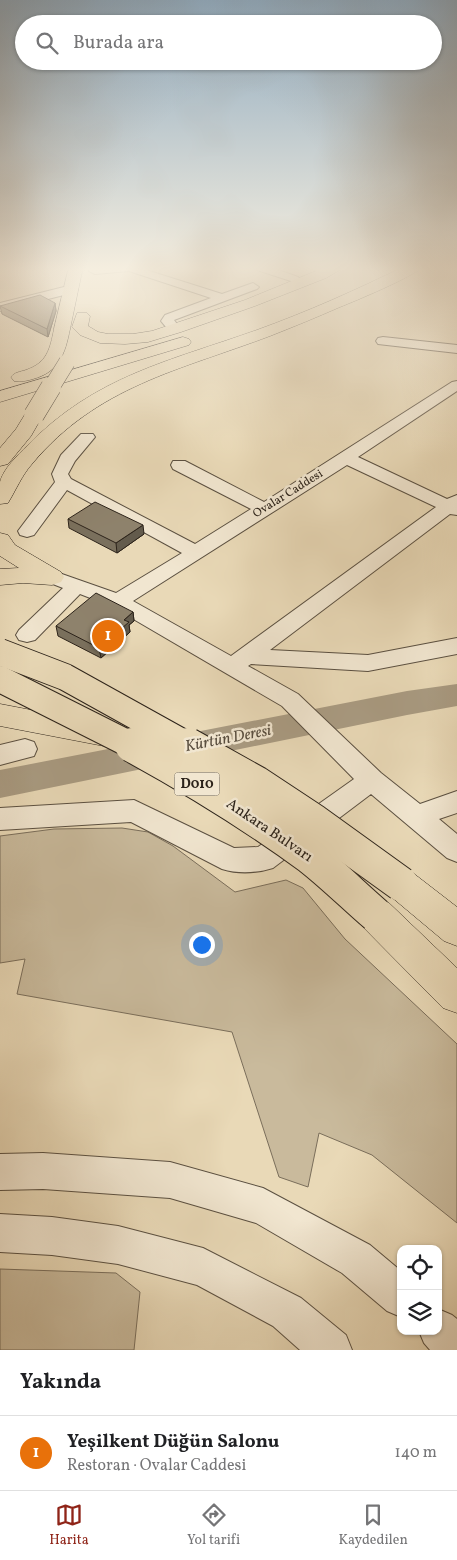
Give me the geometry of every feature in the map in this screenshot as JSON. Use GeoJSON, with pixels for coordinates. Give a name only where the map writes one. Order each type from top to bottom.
{"type":"FeatureCollection","features":[{"type":"Feature","properties":{"kind":"main road"},"geometry":{"type":"LineString","coordinates":[[2,379],[25,376],[46,368],[57,355],[62,330]]}},
{"type":"Feature","properties":{"kind":"main road"},"geometry":{"type":"LineString","coordinates":[[0,461],[24,432],[67,362],[78,330]]}},
{"type":"Feature","properties":{"kind":"main road"},"geometry":{"type":"LineString","coordinates":[[83,330],[84,332],[104,338],[132,339],[154,336],[172,330]]}},
{"type":"Feature","properties":{"kind":"main road"},"geometry":{"type":"LineString","coordinates":[[108,330],[114,332],[140,332],[148,330]]}},
{"type":"Feature","properties":{"kind":"main road"},"geometry":{"type":"LineString","coordinates":[[0,397],[181,343],[217,330]]}},
{"type":"Feature","properties":{"kind":"main road"},"geometry":{"type":"LineString","coordinates":[[24,432],[63,405],[104,383],[247,330]]}},
{"type":"Feature","properties":{"kind":"main road"},"geometry":{"type":"LineString","coordinates":[[0,498],[22,462],[46,437],[90,402],[159,369],[271,330]]}},
{"type":"Feature","properties":{"kind":"main road"},"geometry":{"type":"LineString","coordinates":[[2,379],[181,343]]}},
{"type":"Feature","properties":{"kind":"main road"},"geometry":{"type":"LineString","coordinates":[[0,404],[20,392]]}},
{"type":"Feature","properties":{"kind":"main road"},"geometry":{"type":"LineString","coordinates":[[0,540],[6,550],[52,577]]}},
{"type":"Feature","properties":{"kind":"main road"},"geometry":{"type":"LineString","coordinates":[[0,577],[23,575],[52,577]]}},
{"type":"Feature","properties":{"kind":"main road"},"geometry":{"type":"LineString","coordinates":[[0,639],[65,677]]}},
{"type":"Feature","properties":{"kind":"main road","name":"Ankara Bulvarı"},"geometry":{"type":"LineString","coordinates":[[0,652],[65,677],[256,783],[316,822],[401,884],[457,929]]}},
{"type":"Feature","properties":{"kind":"main road","name":"Ankara Bulvarı"},"geometry":{"type":"LineString","coordinates":[[0,679],[68,710],[165,764],[250,817],[312,859],[376,916],[457,994]]}},
{"type":"Feature","properties":{"kind":"main road"},"geometry":{"type":"LineString","coordinates":[[0,715],[118,738]]}},
{"type":"Feature","properties":{"kind":"street"},"geometry":{"type":"LineString","coordinates":[[383,341],[457,349]]}},
{"type":"Feature","properties":{"kind":"street","name":"Ovalar Caddesi"},"geometry":{"type":"LineString","coordinates":[[118,601],[346,458],[457,384]]}},
{"type":"Feature","properties":{"kind":"street"},"geometry":{"type":"LineString","coordinates":[[87,437],[67,460],[60,474],[64,482],[195,552]]}},
{"type":"Feature","properties":{"kind":"street"},"geometry":{"type":"LineString","coordinates":[[346,458],[454,505]]}},
{"type":"Feature","properties":{"kind":"street"},"geometry":{"type":"LineString","coordinates":[[179,465],[264,509]]}},
{"type":"Feature","properties":{"kind":"street"},"geometry":{"type":"LineString","coordinates":[[27,531],[64,482]]}},
{"type":"Feature","properties":{"kind":"street"},"geometry":{"type":"LineString","coordinates":[[240,661],[454,505]]}},
{"type":"Feature","properties":{"kind":"street"},"geometry":{"type":"LineString","coordinates":[[52,577],[118,601],[240,661],[290,700],[370,777],[415,817],[457,850]]}},
{"type":"Feature","properties":{"kind":"street"},"geometry":{"type":"LineString","coordinates":[[27,635],[77,586]]}},
{"type":"Feature","properties":{"kind":"street"},"geometry":{"type":"LineString","coordinates":[[240,661],[368,663],[457,646]]}},
{"type":"Feature","properties":{"kind":"street"},"geometry":{"type":"LineString","coordinates":[[0,755],[25,749]]}},
{"type":"Feature","properties":{"kind":"street"},"geometry":{"type":"LineString","coordinates":[[0,819],[134,812],[232,860],[263,859],[370,777]]}},
{"type":"Feature","properties":{"kind":"street"},"geometry":{"type":"LineString","coordinates":[[415,817],[457,802]]}},
{"type":"Feature","properties":{"kind":"street"},"geometry":{"type":"LineString","coordinates":[[0,1172],[43,1171],[170,1180],[263,1207],[356,1258],[397,1294]]}},
{"type":"Feature","properties":{"kind":"street"},"geometry":{"type":"LineString","coordinates":[[0,1233],[52,1236],[118,1245],[203,1267],[287,1312],[331,1350]]}},
{"type":"Feature","properties":{"kind":"street"},"geometry":{"type":"LineString","coordinates":[[442,1332],[457,1348]]}},
{"type":"Feature","properties":{"kind":"shaded area"},"geometry":{"type":"Polygon","coordinates":[[[122,828],[148,832],[173,846],[235,892],[286,880],[303,888],[345,939],[457,1044],[457,1223],[372,1155],[319,1133],[308,1187],[279,1177],[232,1032],[17,994],[25,959],[0,963],[0,836],[54,829],[122,828]]]}},
{"type":"Feature","properties":{"kind":"shaded area"},"geometry":{"type":"Polygon","coordinates":[[[0,1269],[116,1273],[140,1292],[134,1350],[0,1350],[0,1269]]]}},
{"type":"Feature","properties":{"kind":"building"},"geometry":{"type":"Polygon","coordinates":[[[95,502],[143,525],[116,543],[68,519],[95,502]]]}},
{"type":"Feature","properties":{"kind":"building"},"geometry":{"type":"Polygon","coordinates":[[[96,593],[133,612],[124,620],[129,622],[99,648],[56,626],[96,593]]]}},
{"type":"Feature","properties":{"kind":"waterway","name":"Kürtün Deresi"},"geometry":{"type":"LineString","coordinates":[[0,784],[407,703],[457,695]]}},
{"type":"Feature","properties":{"kind":"place","name":"Yeşilkent Düğün Salonu"},"geometry":{"type":"Point","coordinates":[108,636]}}]}
